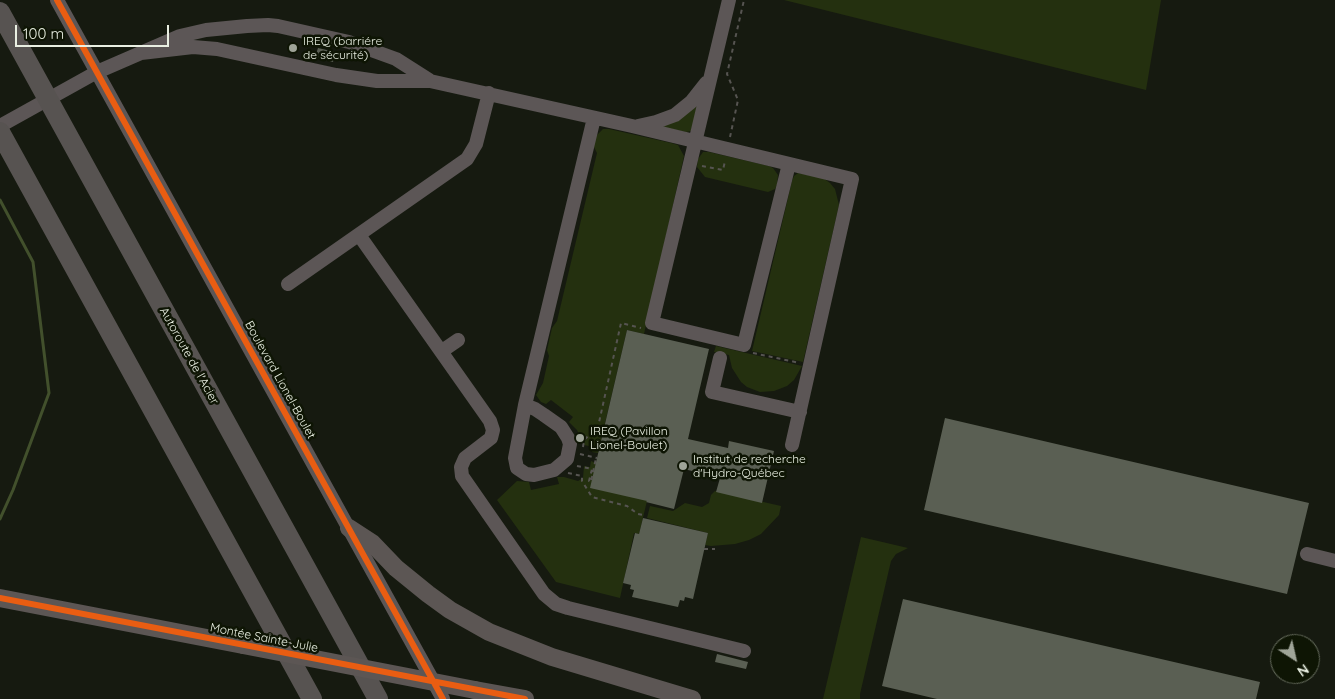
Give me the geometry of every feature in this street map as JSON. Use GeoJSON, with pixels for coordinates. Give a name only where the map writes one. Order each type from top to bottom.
{"type":"FeatureCollection","features":[{"type":"Feature","properties":{"kind":"highway","name":"Autoroute de l'Acier"},"geometry":{"type":"LineString","coordinates":[[0,12],[378,699]]}},
{"type":"Feature","properties":{"kind":"highway"},"geometry":{"type":"LineString","coordinates":[[0,132],[312,699]]}},
{"type":"Feature","properties":{"kind":"main road"},"geometry":{"type":"LineString","coordinates":[[349,528],[372,543],[396,568],[428,594],[456,614],[489,632],[552,657],[692,699]]}},
{"type":"Feature","properties":{"kind":"main road","name":"Montée Sainte-Julie"},"geometry":{"type":"LineString","coordinates":[[0,598],[525,699]]}},
{"type":"Feature","properties":{"kind":"street","name":"Boulevard Lionel-Boulet"},"geometry":{"type":"LineString","coordinates":[[57,0],[443,699]]}},
{"type":"Feature","properties":{"kind":"street"},"geometry":{"type":"LineString","coordinates":[[729,0],[652,324],[744,345],[789,164]]}},
{"type":"Feature","properties":{"kind":"street"},"geometry":{"type":"LineString","coordinates":[[0,126],[97,72],[180,36],[206,30],[268,25],[349,42],[396,59],[430,81]]}},
{"type":"Feature","properties":{"kind":"street"},"geometry":{"type":"LineString","coordinates":[[141,53],[192,47],[217,49],[336,76],[377,81],[430,81],[632,126],[852,179],[792,445]]}},
{"type":"Feature","properties":{"kind":"street"},"geometry":{"type":"LineString","coordinates":[[632,126],[656,122],[674,115],[698,95],[711,76]]}},
{"type":"Feature","properties":{"kind":"street"},"geometry":{"type":"LineString","coordinates":[[288,284],[467,160],[476,144],[489,93]]}},
{"type":"Feature","properties":{"kind":"street"},"geometry":{"type":"LineString","coordinates":[[525,406],[535,409],[561,427],[568,438],[570,444],[567,459],[554,470],[534,475],[526,474],[521,472],[515,463],[525,406],[594,118]]}},
{"type":"Feature","properties":{"kind":"street"},"geometry":{"type":"LineString","coordinates":[[359,235],[493,427],[493,433],[489,441],[463,461],[461,467],[462,476],[548,598],[556,604],[568,608],[744,650]]}},
{"type":"Feature","properties":{"kind":"street"},"geometry":{"type":"LineString","coordinates":[[442,352],[458,340]]}},
{"type":"Feature","properties":{"kind":"street"},"geometry":{"type":"LineString","coordinates":[[720,358],[712,392],[800,412]]}},
{"type":"Feature","properties":{"kind":"street"},"geometry":{"type":"LineString","coordinates":[[1307,554],[1335,561]]}},
{"type":"Feature","properties":{"kind":"path"},"geometry":{"type":"LineString","coordinates":[[729,142],[738,100],[727,74],[744,0]]}},
{"type":"Feature","properties":{"kind":"path"},"geometry":{"type":"LineString","coordinates":[[698,165],[722,170],[726,156]]}},
{"type":"Feature","properties":{"kind":"path"},"geometry":{"type":"LineString","coordinates":[[584,440],[598,427],[621,323],[641,328]]}},
{"type":"Feature","properties":{"kind":"path"},"geometry":{"type":"LineString","coordinates":[[751,353],[803,364]]}},
{"type":"Feature","properties":{"kind":"path"},"geometry":{"type":"LineString","coordinates":[[574,465],[592,469],[589,481],[591,482],[597,458],[581,454]]}},
{"type":"Feature","properties":{"kind":"path"},"geometry":{"type":"LineString","coordinates":[[568,473],[582,476],[582,481],[592,497],[627,506],[638,514],[643,515]]}},
{"type":"Feature","properties":{"kind":"path"},"geometry":{"type":"LineString","coordinates":[[704,549],[715,549]]}},
{"type":"Feature","properties":{"kind":"green space"},"geometry":{"type":"Polygon","coordinates":[[[784,0],[1161,0],[1146,90],[784,0]]]}},
{"type":"Feature","properties":{"kind":"green space"},"geometry":{"type":"Polygon","coordinates":[[[698,105],[691,131],[686,132],[664,128],[663,125],[698,105]]]}},
{"type":"Feature","properties":{"kind":"green space"},"geometry":{"type":"Polygon","coordinates":[[[603,129],[678,145],[684,156],[644,334],[627,330],[598,453],[592,452],[593,447],[584,445],[584,438],[580,437],[577,430],[569,422],[573,417],[551,400],[546,404],[541,402],[536,395],[543,383],[549,356],[547,350],[552,328],[557,321],[597,153],[593,145],[596,136],[603,129]]]}},
{"type":"Feature","properties":{"kind":"green space"},"geometry":{"type":"Polygon","coordinates":[[[703,152],[769,166],[778,175],[777,185],[775,189],[768,192],[705,177],[697,167],[698,159],[703,152]]]}},
{"type":"Feature","properties":{"kind":"green space"},"geometry":{"type":"Polygon","coordinates":[[[798,173],[823,178],[830,183],[835,189],[839,205],[803,362],[752,351],[792,181],[798,173]]]}},
{"type":"Feature","properties":{"kind":"green space"},"geometry":{"type":"Polygon","coordinates":[[[716,346],[802,366],[794,380],[787,386],[774,391],[760,392],[747,387],[741,382],[732,368],[729,355],[714,352],[716,346]]]}},
{"type":"Feature","properties":{"kind":"green space"},"geometry":{"type":"Polygon","coordinates":[[[591,461],[647,501],[639,534],[634,533],[620,598],[556,582],[497,500],[517,481],[529,482],[531,490],[559,484],[557,477],[578,481],[583,478],[584,466],[590,467],[591,461]]]}},
{"type":"Feature","properties":{"kind":"green space"},"geometry":{"type":"Polygon","coordinates":[[[715,491],[781,506],[779,515],[761,534],[749,540],[735,544],[711,546],[705,545],[708,533],[647,518],[650,506],[673,511],[685,503],[702,507],[709,503],[711,495],[715,491]]]}},
{"type":"Feature","properties":{"kind":"green space"},"geometry":{"type":"Polygon","coordinates":[[[861,537],[908,548],[896,554],[891,561],[860,699],[823,699],[861,537]]]}},
{"type":"Feature","properties":{"kind":"building"},"geometry":{"type":"Polygon","coordinates":[[[318,48],[335,52],[333,62],[315,57],[318,48]]]}},
{"type":"Feature","properties":{"kind":"building","name":"Institut de recherche d'Hydro-Québec"},"geometry":{"type":"Polygon","coordinates":[[[627,330],[709,349],[688,439],[728,448],[729,441],[774,451],[762,503],[716,492],[720,478],[684,469],[674,509],[590,488],[627,330]]]}},
{"type":"Feature","properties":{"kind":"building"},"geometry":{"type":"Polygon","coordinates":[[[945,418],[1309,503],[1287,594],[924,510],[945,418]]]}},
{"type":"Feature","properties":{"kind":"building"},"geometry":{"type":"Polygon","coordinates":[[[643,518],[708,533],[693,599],[685,597],[684,601],[680,600],[678,607],[632,597],[634,590],[630,589],[631,585],[623,583],[635,533],[639,534],[643,518]]]}},
{"type":"Feature","properties":{"kind":"building"},"geometry":{"type":"Polygon","coordinates":[[[903,599],[1260,682],[1256,699],[937,699],[882,686],[903,599]]]}},
{"type":"Feature","properties":{"kind":"building"},"geometry":{"type":"Polygon","coordinates":[[[717,654],[748,662],[746,669],[715,662],[717,654]]]}},
{"type":"Feature","properties":{"kind":"waterway"},"geometry":{"type":"LineString","coordinates":[[0,200],[33,262],[49,393],[13,490],[0,519]]}},
{"type":"Feature","properties":{"kind":"cycle path"},"geometry":{"type":"LineString","coordinates":[[57,0],[443,699]]}},
{"type":"Feature","properties":{"kind":"cycle path"},"geometry":{"type":"LineString","coordinates":[[0,598],[525,699]]}},
{"type":"Feature","properties":{"kind":"place","name":"IREQ (barriére de sécurité)"},"geometry":{"type":"Point","coordinates":[293,48]}},
{"type":"Feature","properties":{"kind":"place","name":"IREQ (Pavillon Lionel-Boulet)"},"geometry":{"type":"Point","coordinates":[580,438]}},
{"type":"Feature","properties":{"kind":"place","name":"Institut de recherche d'Hydro-Québec"},"geometry":{"type":"Point","coordinates":[683,466]}}]}
